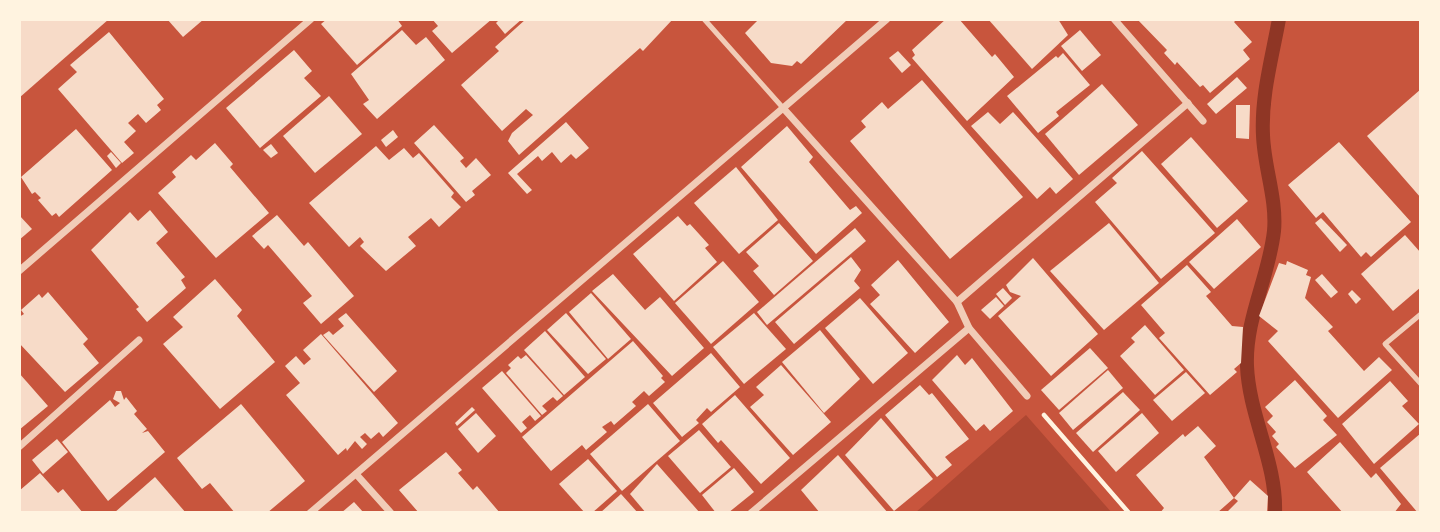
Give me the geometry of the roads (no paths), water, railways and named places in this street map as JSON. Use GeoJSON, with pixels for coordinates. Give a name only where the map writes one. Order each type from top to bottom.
{"type":"FeatureCollection","features":[{"type":"Feature","properties":{"kind":"street"},"geometry":{"type":"LineString","coordinates":[[19,271],[311,19]]}},
{"type":"Feature","properties":{"kind":"street"},"geometry":{"type":"LineString","coordinates":[[310,513],[887,19]]}},
{"type":"Feature","properties":{"kind":"street"},"geometry":{"type":"LineString","coordinates":[[1114,19],[1203,121]]}},
{"type":"Feature","properties":{"kind":"street"},"geometry":{"type":"LineString","coordinates":[[957,302],[1188,103]]}},
{"type":"Feature","properties":{"kind":"street"},"geometry":{"type":"LineString","coordinates":[[784,109],[957,302],[969,328],[1027,396]]}},
{"type":"Feature","properties":{"kind":"street"},"geometry":{"type":"LineString","coordinates":[[751,513],[969,328]]}},
{"type":"Feature","properties":{"kind":"street"},"geometry":{"type":"LineString","coordinates":[[19,447],[139,341]]}},
{"type":"Feature","properties":{"kind":"street"},"geometry":{"type":"LineString","coordinates":[[356,474],[391,513]]}},
{"type":"Feature","properties":{"kind":"lane"},"geometry":{"type":"LineString","coordinates":[[704,19],[784,109]]}},
{"type":"Feature","properties":{"kind":"lane"},"geometry":{"type":"LineString","coordinates":[[1421,314],[1385,344],[1421,384]]}},
{"type":"Feature","properties":{"kind":"waterway"},"geometry":{"type":"LineString","coordinates":[[1275,513],[1272,476],[1252,403],[1247,349],[1274,231],[1274,207],[1264,147],[1263,120],[1279,19]]}}]}
